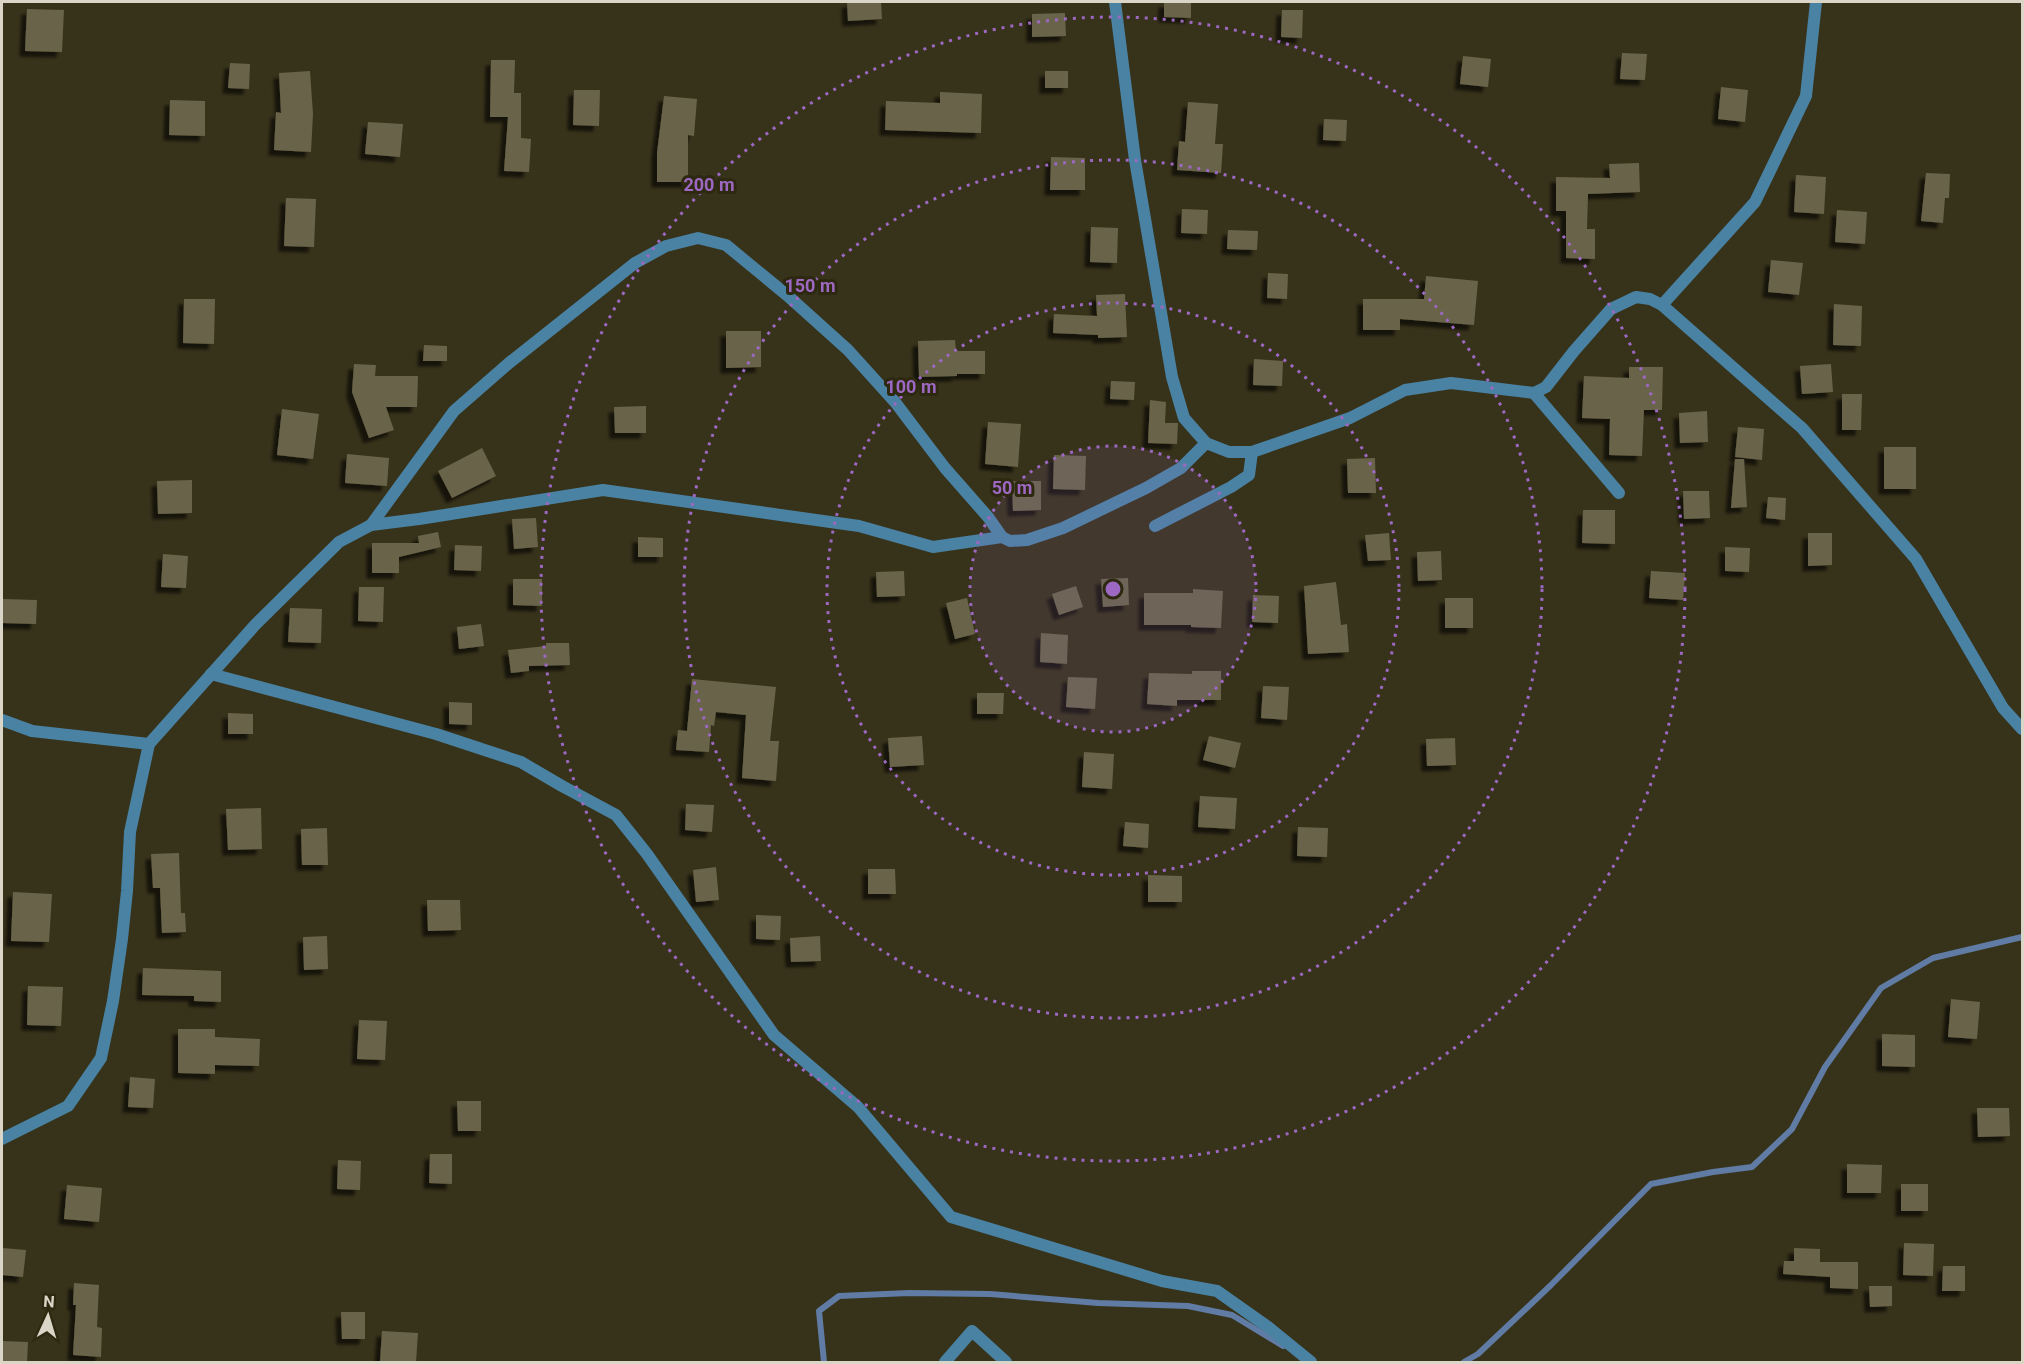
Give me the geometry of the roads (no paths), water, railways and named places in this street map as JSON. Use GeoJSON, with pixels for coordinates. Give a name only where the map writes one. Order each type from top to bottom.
{"type":"FeatureCollection","features":[{"type":"Feature","properties":{"kind":"street"},"geometry":{"type":"LineString","coordinates":[[1115,2],[1136,171],[1172,376],[1184,418],[1206,443],[1229,452],[1252,452],[1350,418],[1405,390],[1451,383],[1534,393],[1546,387],[1611,309],[1636,297],[1650,299],[1662,305],[1802,428],[1916,559],[2002,708],[2022,729]]}},
{"type":"Feature","properties":{"kind":"street"},"geometry":{"type":"LineString","coordinates":[[1662,305],[1755,202],[1806,96],[1816,2]]}},
{"type":"Feature","properties":{"kind":"street"},"geometry":{"type":"LineString","coordinates":[[371,525],[454,411],[509,363],[635,263],[666,246],[698,238],[726,245],[848,350],[895,402],[945,468],[988,517],[1002,537]]}},
{"type":"Feature","properties":{"kind":"street"},"geometry":{"type":"LineString","coordinates":[[1534,393],[1619,493]]}},
{"type":"Feature","properties":{"kind":"street"},"geometry":{"type":"LineString","coordinates":[[2,1138],[68,1106],[101,1058],[113,1001],[122,939],[130,832],[149,744],[255,625],[339,542],[371,525],[603,490],[859,526],[933,547],[1002,537],[1010,540],[1027,540],[1063,528],[1146,488],[1181,468],[1206,443]]}},
{"type":"Feature","properties":{"kind":"street"},"geometry":{"type":"LineString","coordinates":[[1155,526],[1231,487],[1249,475],[1252,452]]}},
{"type":"Feature","properties":{"kind":"street"},"geometry":{"type":"LineString","coordinates":[[211,674],[436,734],[521,762],[616,815],[647,854],[774,1035],[858,1107],[951,1217],[1162,1281],[1217,1291],[1281,1337],[1311,1362]]}},
{"type":"Feature","properties":{"kind":"street"},"geometry":{"type":"LineString","coordinates":[[2,720],[32,731],[149,744]]}},
{"type":"Feature","properties":{"kind":"street"},"geometry":{"type":"LineString","coordinates":[[945,1362],[972,1331],[1006,1362]]}},
{"type":"Feature","properties":{"kind":"waterway"},"geometry":{"type":"LineString","coordinates":[[1464,1362],[1478,1354],[1551,1285],[1651,1184],[1752,1167],[1792,1129],[1825,1067],[1881,988],[1933,958],[2022,937]]}},
{"type":"Feature","properties":{"kind":"waterway"},"geometry":{"type":"LineString","coordinates":[[824,1362],[819,1311],[839,1296],[909,1293],[990,1294],[1098,1303],[1188,1306],[1232,1315],[1283,1346]]}}]}
